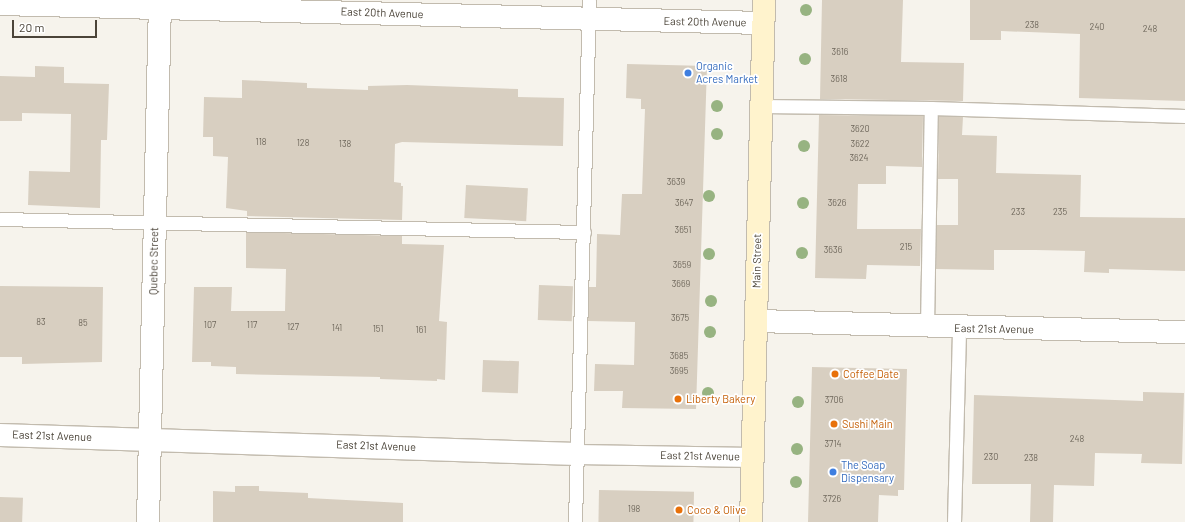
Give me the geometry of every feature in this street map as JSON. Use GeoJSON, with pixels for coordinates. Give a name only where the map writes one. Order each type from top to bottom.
{"type":"FeatureCollection","features":[{"type":"Feature","properties":{"kind":"main road","name":"Main Street"},"geometry":{"type":"LineString","coordinates":[[751,522],[764,0]]}},
{"type":"Feature","properties":{"kind":"street","name":"East 20th Avenue"},"geometry":{"type":"LineString","coordinates":[[0,4],[160,4],[589,10],[763,23]]}},
{"type":"Feature","properties":{"kind":"street","name":"Quebec Street"},"geometry":{"type":"LineString","coordinates":[[148,522],[160,4]]}},
{"type":"Feature","properties":{"kind":"street","name":"East 21st Avenue"},"geometry":{"type":"LineString","coordinates":[[756,321],[959,328],[1185,332]]}},
{"type":"Feature","properties":{"kind":"street","name":"East 21st Avenue"},"geometry":{"type":"LineString","coordinates":[[0,435],[151,438],[577,454],[752,457]]}},
{"type":"Feature","properties":{"kind":"lane"},"geometry":{"type":"LineString","coordinates":[[575,522],[589,10]]}},
{"type":"Feature","properties":{"kind":"lane"},"geometry":{"type":"LineString","coordinates":[[761,106],[931,108],[1185,116]]}},
{"type":"Feature","properties":{"kind":"lane"},"geometry":{"type":"LineString","coordinates":[[926,327],[931,108]]}},
{"type":"Feature","properties":{"kind":"lane"},"geometry":{"type":"LineString","coordinates":[[0,218],[155,224],[584,232]]}},
{"type":"Feature","properties":{"kind":"lane"},"geometry":{"type":"LineString","coordinates":[[954,522],[959,328]]}},
{"type":"Feature","properties":{"kind":"building"},"geometry":{"type":"Polygon","coordinates":[[[822,0],[903,0],[901,62],[964,63],[963,101],[820,99],[822,0]]]}},
{"type":"Feature","properties":{"kind":"building"},"geometry":{"type":"Polygon","coordinates":[[[970,0],[1185,0],[1185,101],[1079,98],[1080,34],[1001,31],[1001,40],[970,40],[970,0]]]}},
{"type":"Feature","properties":{"kind":"building"},"geometry":{"type":"Polygon","coordinates":[[[627,64],[707,66],[696,409],[622,408],[623,391],[594,391],[595,364],[634,365],[635,322],[588,321],[589,287],[596,287],[597,234],[620,235],[622,194],[642,194],[645,109],[641,109],[641,99],[626,98],[627,64]]]}},
{"type":"Feature","properties":{"kind":"building"},"geometry":{"type":"Polygon","coordinates":[[[35,66],[64,67],[64,83],[109,84],[107,140],[101,140],[100,208],[28,205],[29,171],[70,172],[71,114],[22,113],[22,121],[0,121],[0,76],[35,77],[35,66]]]}},
{"type":"Feature","properties":{"kind":"building"},"geometry":{"type":"Polygon","coordinates":[[[242,80],[307,83],[307,88],[368,90],[368,86],[407,85],[518,89],[518,97],[564,98],[563,146],[402,142],[395,144],[394,182],[401,183],[401,186],[403,186],[402,220],[247,216],[247,211],[226,208],[228,157],[213,156],[213,137],[203,137],[204,97],[242,98],[242,80]]]}},
{"type":"Feature","properties":{"kind":"building"},"geometry":{"type":"Polygon","coordinates":[[[819,115],[923,116],[922,167],[886,166],[886,184],[858,184],[857,229],[921,229],[920,266],[867,265],[866,279],[815,278],[819,115]]]}},
{"type":"Feature","properties":{"kind":"building"},"geometry":{"type":"Polygon","coordinates":[[[939,116],[963,117],[962,135],[997,136],[996,173],[1081,175],[1080,217],[1185,218],[1185,271],[1109,269],[1109,273],[1084,272],[1085,251],[1035,250],[994,250],[994,270],[936,269],[937,225],[958,225],[958,179],[938,179],[939,116]]]}},
{"type":"Feature","properties":{"kind":"building"},"geometry":{"type":"Polygon","coordinates":[[[466,185],[528,188],[526,221],[464,218],[466,185]]]}},
{"type":"Feature","properties":{"kind":"building"},"geometry":{"type":"Polygon","coordinates":[[[246,232],[402,236],[402,244],[444,245],[439,321],[447,322],[445,380],[437,379],[437,381],[380,379],[380,377],[236,374],[236,367],[211,366],[211,362],[192,362],[194,287],[232,287],[231,311],[285,311],[286,269],[246,268],[246,232]]]}},
{"type":"Feature","properties":{"kind":"building"},"geometry":{"type":"Polygon","coordinates":[[[539,285],[573,286],[572,321],[538,320],[539,285]]]}},
{"type":"Feature","properties":{"kind":"building"},"geometry":{"type":"Polygon","coordinates":[[[0,286],[103,287],[102,362],[22,364],[22,357],[0,357],[0,286]]]}},
{"type":"Feature","properties":{"kind":"building"},"geometry":{"type":"Polygon","coordinates":[[[483,360],[519,361],[518,393],[482,392],[483,360]]]}},
{"type":"Feature","properties":{"kind":"building"},"geometry":{"type":"Polygon","coordinates":[[[812,367],[907,369],[904,490],[898,490],[898,496],[879,495],[878,522],[808,522],[812,367]]]}},
{"type":"Feature","properties":{"kind":"building"},"geometry":{"type":"Polygon","coordinates":[[[1143,392],[1184,393],[1182,464],[1141,463],[1142,454],[1095,453],[1094,486],[1054,485],[1053,522],[1030,522],[1031,484],[972,484],[974,395],[1143,401],[1143,392]]]}},
{"type":"Feature","properties":{"kind":"building"},"geometry":{"type":"Polygon","coordinates":[[[235,486],[259,486],[259,491],[308,493],[308,498],[403,503],[403,522],[213,522],[213,491],[235,492],[235,486]]]}},
{"type":"Feature","properties":{"kind":"building"},"geometry":{"type":"Polygon","coordinates":[[[599,490],[694,492],[693,522],[598,522],[599,490]]]}},
{"type":"Feature","properties":{"kind":"building"},"geometry":{"type":"Polygon","coordinates":[[[0,497],[23,498],[22,522],[0,522],[0,497]]]}},
{"type":"Feature","properties":{"kind":"place","name":"Organic Acres Market"},"geometry":{"type":"Point","coordinates":[688,73]}},
{"type":"Feature","properties":{"kind":"place","name":"Coffee Date"},"geometry":{"type":"Point","coordinates":[835,374]}},
{"type":"Feature","properties":{"kind":"place","name":"Liberty Bakery"},"geometry":{"type":"Point","coordinates":[678,399]}},
{"type":"Feature","properties":{"kind":"place","name":"Sushi Main"},"geometry":{"type":"Point","coordinates":[834,424]}},
{"type":"Feature","properties":{"kind":"place","name":"The Soap Dispensary"},"geometry":{"type":"Point","coordinates":[833,472]}},
{"type":"Feature","properties":{"kind":"place","name":"Coco & Olive"},"geometry":{"type":"Point","coordinates":[679,510]}}]}
